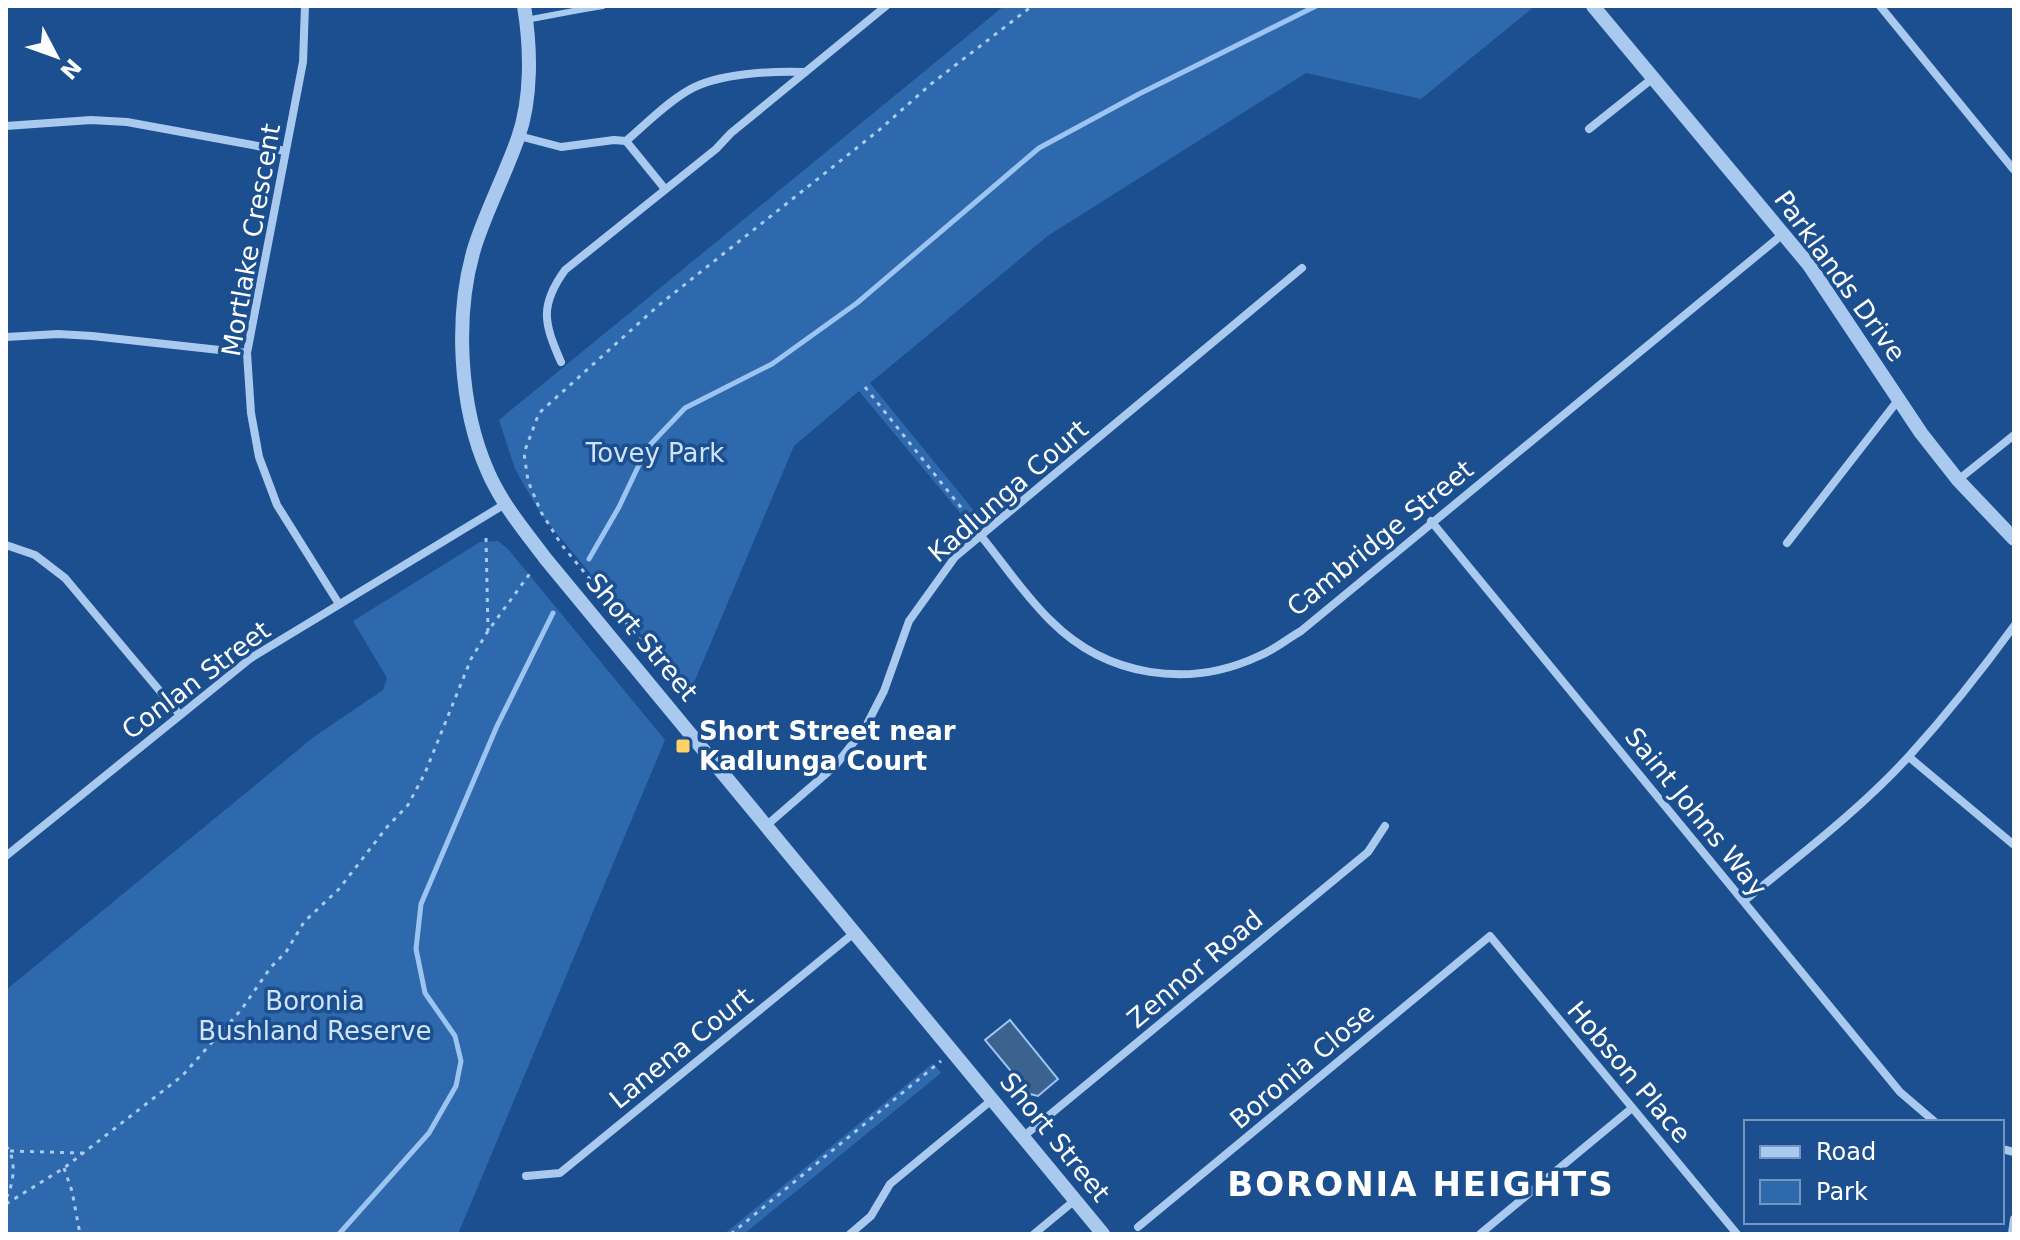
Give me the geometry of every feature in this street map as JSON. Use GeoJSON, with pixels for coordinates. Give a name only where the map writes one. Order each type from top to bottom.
{"type":"FeatureCollection","features":[{"type":"Feature","properties":{"kind":"street","name":"Mortlake Crescent"},"geometry":{"type":"LineString","coordinates":[[305,6],[303,62],[247,353],[251,413],[259,457],[277,505],[339,604]]}},
{"type":"Feature","properties":{"kind":"street"},"geometry":{"type":"LineString","coordinates":[[561,362],[546,328],[547,303],[565,270],[886,6]]}},
{"type":"Feature","properties":{"kind":"street","name":"Parklands Drive"},"geometry":{"type":"LineString","coordinates":[[1593,6],[1809,265],[1958,480],[2014,539]]}},
{"type":"Feature","properties":{"kind":"street"},"geometry":{"type":"LineString","coordinates":[[1880,6],[2014,170]]}},
{"type":"Feature","properties":{"kind":"street","name":"Short Street"},"geometry":{"type":"LineString","coordinates":[[525,13],[527,83],[519,136],[475,247],[463,302],[462,351],[466,394],[487,471],[505,504],[545,558],[1103,1234]]}},
{"type":"Feature","properties":{"kind":"street"},"geometry":{"type":"LineString","coordinates":[[519,136],[561,147],[626,141],[689,90],[717,80],[806,72]]}},
{"type":"Feature","properties":{"kind":"street"},"geometry":{"type":"LineString","coordinates":[[1589,129],[1653,78]]}},
{"type":"Feature","properties":{"kind":"street"},"geometry":{"type":"LineString","coordinates":[[6,126],[91,120],[127,122],[285,151]]}},
{"type":"Feature","properties":{"kind":"street"},"geometry":{"type":"LineString","coordinates":[[626,141],[665,189]]}},
{"type":"Feature","properties":{"kind":"street","name":"Cambridge Street"},"geometry":{"type":"LineString","coordinates":[[981,536],[1051,621],[1089,651],[1133,670],[1175,675],[1217,672],[1261,656],[1301,631],[1783,234]]}},
{"type":"Feature","properties":{"kind":"street","name":"Kadlunga Court"},"geometry":{"type":"LineString","coordinates":[[767,825],[835,766],[865,728],[884,691],[909,621],[955,557],[1302,268]]}},
{"type":"Feature","properties":{"kind":"street"},"geometry":{"type":"LineString","coordinates":[[6,337],[92,336],[247,353]]}},
{"type":"Feature","properties":{"kind":"street"},"geometry":{"type":"LineString","coordinates":[[1787,543],[1899,399]]}},
{"type":"Feature","properties":{"kind":"street"},"geometry":{"type":"LineString","coordinates":[[1958,480],[2014,435]]}},
{"type":"Feature","properties":{"kind":"street","name":"Conlan Street"},"geometry":{"type":"LineString","coordinates":[[6,856],[251,658],[505,504]]}},
{"type":"Feature","properties":{"kind":"street","name":"Saint Johns Way"},"geometry":{"type":"LineString","coordinates":[[1431,521],[1900,1092],[1933,1120]]}},
{"type":"Feature","properties":{"kind":"street"},"geometry":{"type":"LineString","coordinates":[[6,545],[35,555],[65,578],[180,715]]}},
{"type":"Feature","properties":{"kind":"street"},"geometry":{"type":"LineString","coordinates":[[1744,901],[1830,830],[1909,757],[1982,670],[2014,626]]}},
{"type":"Feature","properties":{"kind":"street"},"geometry":{"type":"LineString","coordinates":[[1909,757],[2014,845]]}},
{"type":"Feature","properties":{"kind":"street","name":"Zennor Road"},"geometry":{"type":"LineString","coordinates":[[1024,1136],[1368,852],[1385,826]]}},
{"type":"Feature","properties":{"kind":"street","name":"Lanena Court"},"geometry":{"type":"LineString","coordinates":[[526,1176],[560,1173],[854,933]]}},
{"type":"Feature","properties":{"kind":"street","name":"Hobson Place"},"geometry":{"type":"LineString","coordinates":[[1490,936],[1737,1234]]}},
{"type":"Feature","properties":{"kind":"street","name":"Boronia Close"},"geometry":{"type":"LineString","coordinates":[[1138,1227],[1490,936]]}},
{"type":"Feature","properties":{"kind":"street"},"geometry":{"type":"LineString","coordinates":[[850,1234],[871,1216],[890,1184],[993,1099]]}},
{"type":"Feature","properties":{"kind":"street"},"geometry":{"type":"LineString","coordinates":[[1480,1234],[1632,1108]]}},
{"type":"Feature","properties":{"kind":"street"},"geometry":{"type":"LineString","coordinates":[[1034,1234],[1075,1200]]}},
{"type":"Feature","properties":{"kind":"street"},"geometry":{"type":"LineString","coordinates":[[2012,1233],[2014,1219]]}},
{"type":"Feature","properties":{"kind":"lane"},"geometry":{"type":"LineString","coordinates":[[525,13],[603,6]]}},
{"type":"Feature","properties":{"kind":"path"},"geometry":{"type":"LineString","coordinates":[[673,680],[561,544],[535,498],[528,481],[524,453],[539,413],[659,305],[1032,6]]}},
{"type":"Feature","properties":{"kind":"path"},"geometry":{"type":"LineString","coordinates":[[865,387],[981,536]]}},
{"type":"Feature","properties":{"kind":"path"},"geometry":{"type":"LineString","coordinates":[[486,538],[488,631]]}},
{"type":"Feature","properties":{"kind":"path"},"geometry":{"type":"LineString","coordinates":[[6,1204],[64,1168],[182,1076],[241,1010],[271,967],[286,952],[304,922],[339,889],[408,805],[425,773],[471,659],[531,572]]}},
{"type":"Feature","properties":{"kind":"path"},"geometry":{"type":"LineString","coordinates":[[731,1234],[952,1051]]}},
{"type":"Feature","properties":{"kind":"path"},"geometry":{"type":"LineString","coordinates":[[6,1146],[10,1151],[13,1185],[6,1198]]}},
{"type":"Feature","properties":{"kind":"path"},"geometry":{"type":"LineString","coordinates":[[10,1151],[83,1153]]}},
{"type":"Feature","properties":{"kind":"path"},"geometry":{"type":"LineString","coordinates":[[64,1168],[80,1234]]}},
{"type":"Feature","properties":{"kind":"green space","name":"Tovey Park"},"geometry":{"type":"Polygon","coordinates":[[[1004,6],[1535,6],[1421,99],[1306,73],[1049,235],[870,383],[975,512],[966,520],[859,391],[794,446],[690,692],[542,516],[515,469],[499,420],[1004,6]]]}},
{"type":"Feature","properties":{"kind":"green space","name":"Boronia Bushland Reserve"},"geometry":{"type":"Polygon","coordinates":[[[498,541],[508,549],[665,740],[458,1234],[6,1234],[6,990],[315,736],[383,690],[387,678],[353,621],[480,542],[498,541]]]}},
{"type":"Feature","properties":{"kind":"green space"},"geometry":{"type":"Polygon","coordinates":[[[933,1063],[941,1073],[744,1234],[724,1234],[933,1063]]]}},
{"type":"Feature","properties":{"kind":"shaded area"},"geometry":{"type":"Polygon","coordinates":[[[1010,1020],[1058,1079],[1038,1096],[1030,1094],[985,1040],[1010,1020]]]}},
{"type":"Feature","properties":{"kind":"waterway"},"geometry":{"type":"LineString","coordinates":[[589,559],[619,507],[647,448],[685,408],[772,364],[857,303],[1039,148],[1139,94],[1316,6]]}},
{"type":"Feature","properties":{"kind":"waterway"},"geometry":{"type":"LineString","coordinates":[[339,1234],[429,1133],[456,1086],[461,1061],[455,1036],[425,993],[416,949],[421,904],[497,726],[553,613]]}},
{"type":"Feature","properties":{"kind":"place","name":"Short Street near Kadlunga Court"},"geometry":{"type":"Point","coordinates":[683,746]}},
{"type":"Feature","properties":{"kind":"district","name":"BORONIA HEIGHTS"},"geometry":{"type":"Point","coordinates":[1421,1184]}}]}
